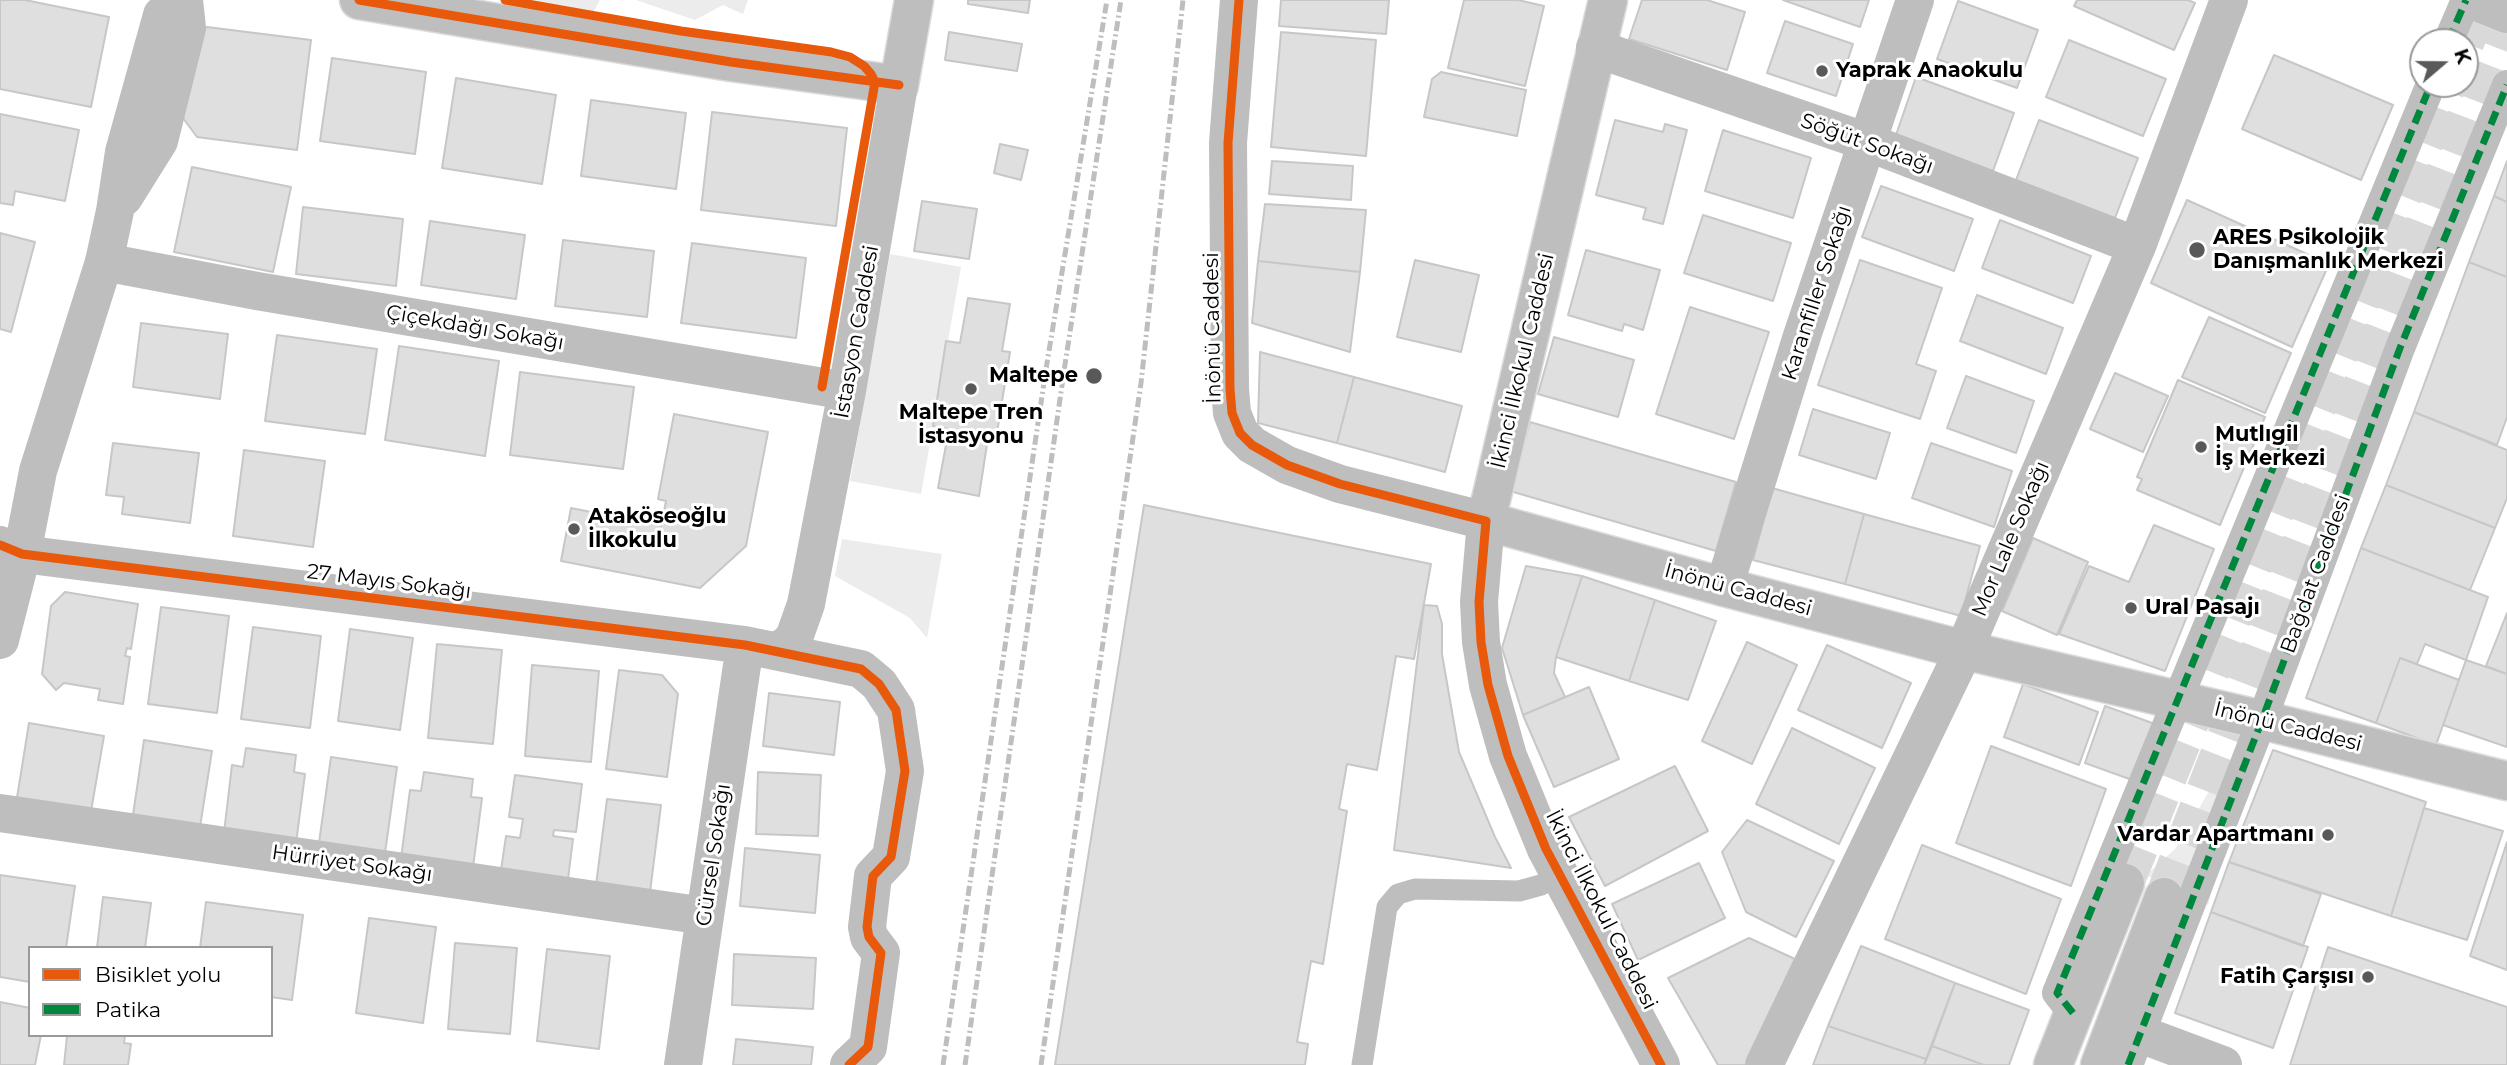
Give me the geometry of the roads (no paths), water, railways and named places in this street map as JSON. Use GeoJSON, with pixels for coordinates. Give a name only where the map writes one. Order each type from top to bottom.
{"type":"FeatureCollection","features":[{"type":"Feature","properties":{"kind":"street"},"geometry":{"type":"LineString","coordinates":[[0,640],[11,549],[104,262],[115,211],[159,141],[187,28],[183,0]]}},
{"type":"Feature","properties":{"kind":"street"},"geometry":{"type":"LineString","coordinates":[[326,0],[351,0]]}},
{"type":"Feature","properties":{"kind":"street"},"geometry":{"type":"LineString","coordinates":[[359,0],[731,62],[900,85]]}},
{"type":"Feature","properties":{"kind":"street","name":"İstasyon Caddesi"},"geometry":{"type":"LineString","coordinates":[[760,648],[786,646],[794,638],[801,623],[847,391],[914,0]]}},
{"type":"Feature","properties":{"kind":"street","name":"İnönü Caddesi"},"geometry":{"type":"LineString","coordinates":[[1239,0],[1228,143],[1230,388],[1232,413],[1240,433],[1252,445],[1298,469],[1340,484],[1724,587],[1964,650],[2507,781]]}},
{"type":"Feature","properties":{"kind":"street","name":"İkinci İlkokul Caddesi"},"geometry":{"type":"LineString","coordinates":[[1608,0],[1486,521],[1479,602],[1481,642],[1488,685],[1508,756],[1546,849],[1661,1065]]}},
{"type":"Feature","properties":{"kind":"street","name":"Karanfiller Sokağı"},"geometry":{"type":"LineString","coordinates":[[1724,587],[1802,336],[1915,0]]}},
{"type":"Feature","properties":{"kind":"street","name":"Mor Lale Sokağı"},"geometry":{"type":"LineString","coordinates":[[1764,1065],[1964,650],[2137,246],[2229,0]]}},
{"type":"Feature","properties":{"kind":"street"},"geometry":{"type":"LineString","coordinates":[[2454,28],[2466,0]]}},
{"type":"Feature","properties":{"kind":"street"},"geometry":{"type":"LineString","coordinates":[[2472,0],[2507,14]]}},
{"type":"Feature","properties":{"kind":"street","name":"Söğüt Sokağı"},"geometry":{"type":"LineString","coordinates":[[1595,48],[1867,142],[2137,246]]}},
{"type":"Feature","properties":{"kind":"street","name":"Bağdat Caddesi"},"geometry":{"type":"LineString","coordinates":[[2134,1049],[2262,720],[2400,348],[2507,85]]}},
{"type":"Feature","properties":{"kind":"street"},"geometry":{"type":"LineString","coordinates":[[2073,1013],[2057,993],[2425,98]]}},
{"type":"Feature","properties":{"kind":"street","name":"Çiçekdağı Sokağı"},"geometry":{"type":"LineString","coordinates":[[104,262],[257,291],[847,391]]}},
{"type":"Feature","properties":{"kind":"street","name":"27 Mayıs Sokağı"},"geometry":{"type":"LineString","coordinates":[[11,549],[760,648],[861,669],[879,684],[895,710],[905,771],[891,857],[873,876],[867,927],[869,937],[881,953],[868,1047],[849,1065]]}},
{"type":"Feature","properties":{"kind":"street","name":"Gürsel Sokağı"},"geometry":{"type":"LineString","coordinates":[[683,1065],[705,916],[760,648]]}},
{"type":"Feature","properties":{"kind":"street","name":"Hürriyet Sokağı"},"geometry":{"type":"LineString","coordinates":[[0,813],[705,916]]}},
{"type":"Feature","properties":{"kind":"street"},"geometry":{"type":"LineString","coordinates":[[2053,1065],[2125,883]]}},
{"type":"Feature","properties":{"kind":"street"},"geometry":{"type":"LineString","coordinates":[[2100,1065],[2164,897]]}},
{"type":"Feature","properties":{"kind":"street"},"geometry":{"type":"LineString","coordinates":[[2134,1049],[2223,1065]]}},
{"type":"Feature","properties":{"kind":"lane"},"geometry":{"type":"LineString","coordinates":[[1362,1065],[1387,907],[1398,894],[1415,889],[1519,891],[1541,885],[1559,874]]}},
{"type":"Feature","properties":{"kind":"tunnel"},"geometry":{"type":"LineString","coordinates":[[2471,28],[2482,0]]}},
{"type":"Feature","properties":{"kind":"tunnel"},"geometry":{"type":"LineString","coordinates":[[2164,897],[2507,12]]}},
{"type":"Feature","properties":{"kind":"tunnel"},"geometry":{"type":"LineString","coordinates":[[2125,883],[2442,98]]}},
{"type":"Feature","properties":{"kind":"railway"},"geometry":{"type":"LineString","coordinates":[[943,1065],[1046,369],[1107,0]]}},
{"type":"Feature","properties":{"kind":"railway"},"geometry":{"type":"LineString","coordinates":[[965,1065],[1064,371],[1121,0]]}},
{"type":"Feature","properties":{"kind":"railway"},"geometry":{"type":"LineString","coordinates":[[1041,1065],[1141,383],[1183,0]]}},
{"type":"Feature","properties":{"kind":"place","name":"Yaprak Anaokulu"},"geometry":{"type":"Point","coordinates":[1822,71]}},
{"type":"Feature","properties":{"kind":"place","name":"ARES Psikolojik Danışmanlık Merkezi"},"geometry":{"type":"Point","coordinates":[2197,250]}},
{"type":"Feature","properties":{"kind":"place","name":"Maltepe"},"geometry":{"type":"Point","coordinates":[1094,376]}},
{"type":"Feature","properties":{"kind":"place","name":"Maltepe Tren İstasyonu"},"geometry":{"type":"Point","coordinates":[971,389]}},
{"type":"Feature","properties":{"kind":"place","name":"Mutlıgil İş Merkezi"},"geometry":{"type":"Point","coordinates":[2201,447]}},
{"type":"Feature","properties":{"kind":"place","name":"Ataköseoğlu İlkokulu"},"geometry":{"type":"Point","coordinates":[574,529]}},
{"type":"Feature","properties":{"kind":"place","name":"Ural Pasajı"},"geometry":{"type":"Point","coordinates":[2131,608]}},
{"type":"Feature","properties":{"kind":"place","name":"Vardar Apartmanı"},"geometry":{"type":"Point","coordinates":[2328,835]}},
{"type":"Feature","properties":{"kind":"place","name":"Fatih Çarşısı"},"geometry":{"type":"Point","coordinates":[2368,977]}}]}
